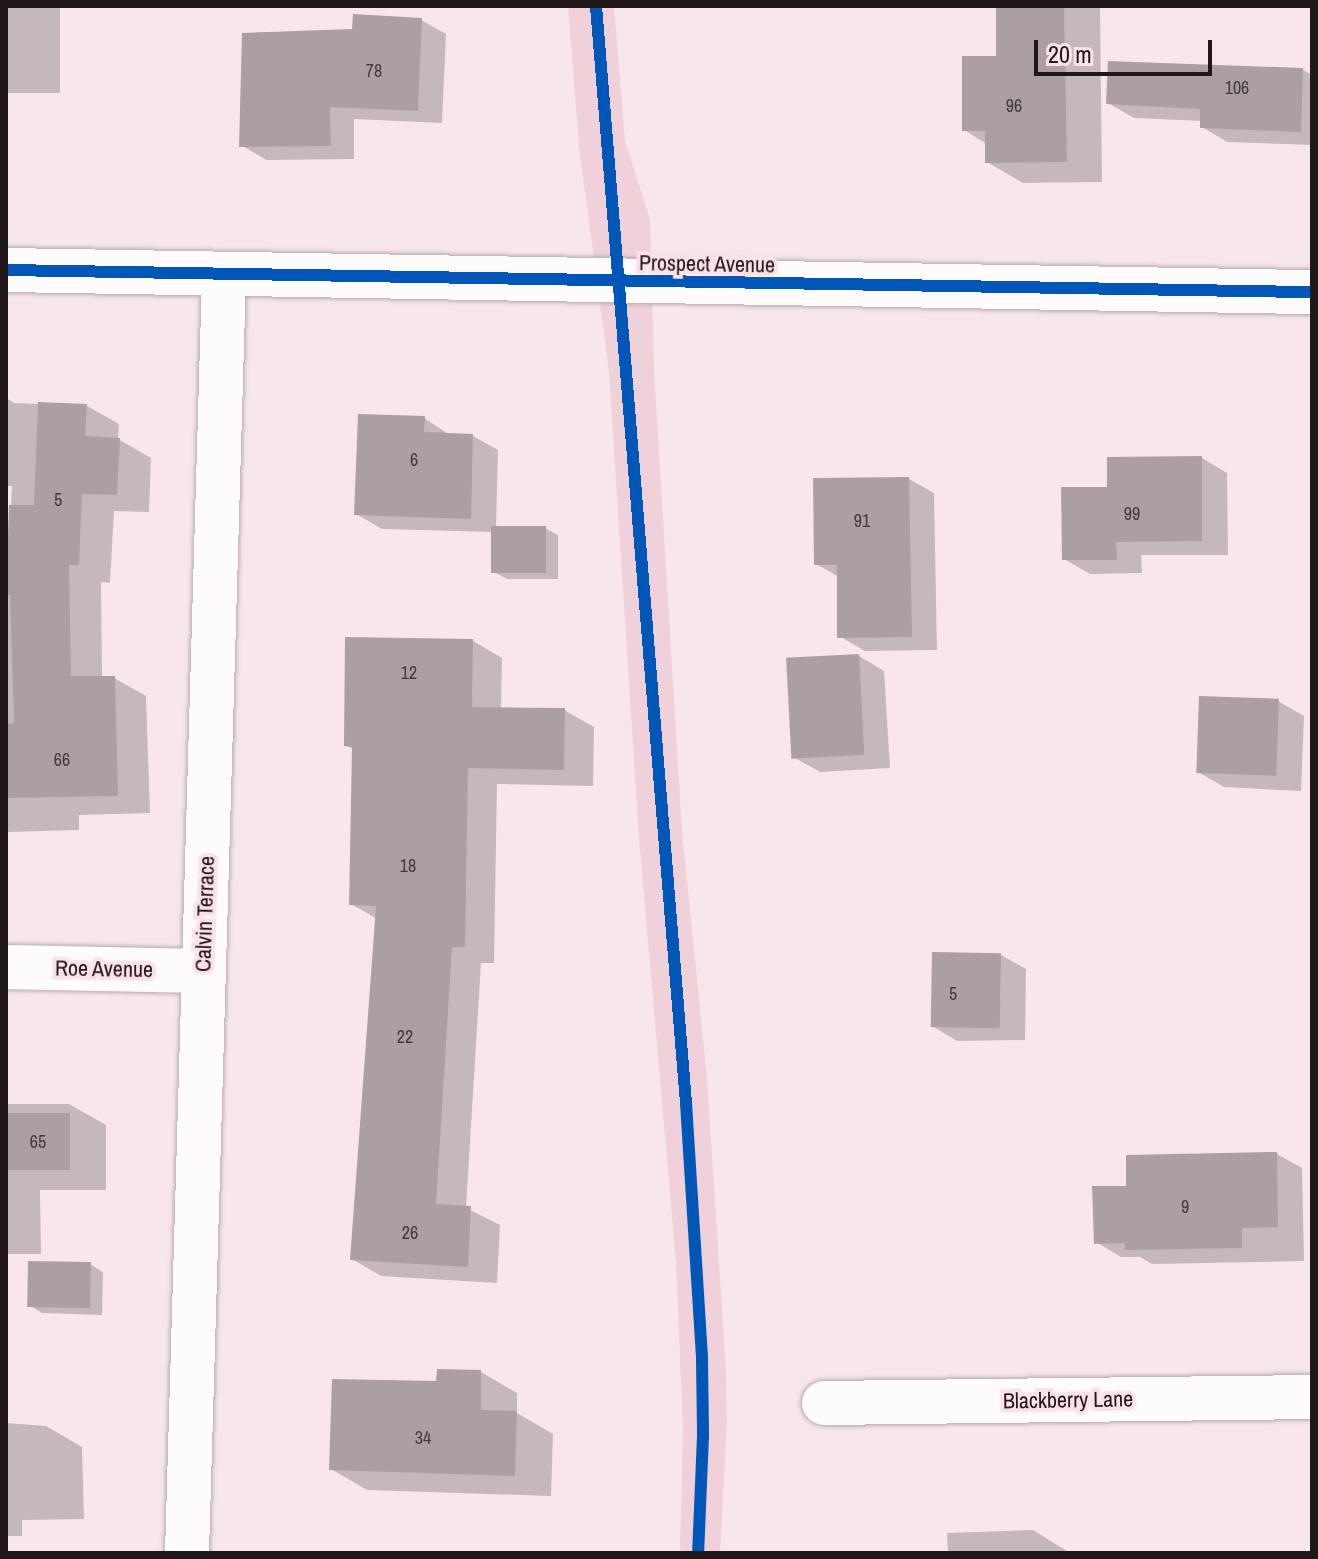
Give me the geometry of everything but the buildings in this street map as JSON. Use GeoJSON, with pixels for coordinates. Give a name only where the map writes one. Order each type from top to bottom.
{"type":"FeatureCollection","features":[{"type":"Feature","properties":{"kind":"street","name":"Prospect Avenue"},"geometry":{"type":"LineString","coordinates":[[6,270],[1312,292]]}},
{"type":"Feature","properties":{"kind":"street","name":"Calvin Terrace"},"geometry":{"type":"LineString","coordinates":[[187,1553],[224,275]]}},
{"type":"Feature","properties":{"kind":"street","name":"Roe Avenue"},"geometry":{"type":"LineString","coordinates":[[6,967],[203,971]]}},
{"type":"Feature","properties":{"kind":"street","name":"Blackberry Lane"},"geometry":{"type":"LineString","coordinates":[[824,1403],[1312,1397]]}},
{"type":"Feature","properties":{"kind":"shaded area"},"geometry":{"type":"Polygon","coordinates":[[[568,6],[614,6],[625,141],[650,219],[654,370],[682,831],[707,1078],[726,1371],[727,1425],[720,1553],[680,1553],[683,1428],[676,1262],[639,838],[609,372],[579,146],[568,6]]]}},
{"type":"Feature","properties":{"kind":"cycle path"},"geometry":{"type":"LineString","coordinates":[[596,6],[686,1103],[702,1360],[703,1436],[698,1553]]}},
{"type":"Feature","properties":{"kind":"cycle path"},"geometry":{"type":"LineString","coordinates":[[6,270],[1312,292]]}}]}
